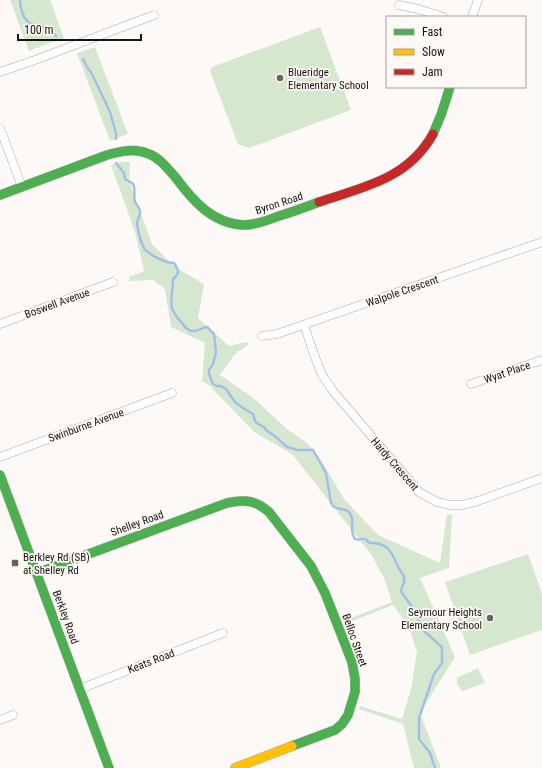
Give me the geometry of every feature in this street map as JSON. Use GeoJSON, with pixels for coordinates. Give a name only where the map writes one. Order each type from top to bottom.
{"type":"FeatureCollection","features":[{"type":"Feature","properties":{"kind":"street"},"geometry":{"type":"LineString","coordinates":[[472,16],[478,0]]}},
{"type":"Feature","properties":{"kind":"street"},"geometry":{"type":"LineString","coordinates":[[399,5],[441,16]]}},
{"type":"Feature","properties":{"kind":"street"},"geometry":{"type":"LineString","coordinates":[[0,72],[154,15]]}},
{"type":"Feature","properties":{"kind":"street","name":"Byron Road"},"geometry":{"type":"LineString","coordinates":[[0,195],[107,155],[118,152],[144,152],[156,158],[166,166],[198,205],[208,213],[229,223],[244,225],[259,223],[370,185],[400,170],[416,156],[433,134],[440,120],[450,88]]}},
{"type":"Feature","properties":{"kind":"street"},"geometry":{"type":"LineString","coordinates":[[0,128],[22,187]]}},
{"type":"Feature","properties":{"kind":"street","name":"Walpole Crescent"},"geometry":{"type":"LineString","coordinates":[[262,336],[277,334],[304,325],[542,242]]}},
{"type":"Feature","properties":{"kind":"street","name":"Boswell Avenue"},"geometry":{"type":"LineString","coordinates":[[0,324],[113,282]]}},
{"type":"Feature","properties":{"kind":"street","name":"Hardy Crescent"},"geometry":{"type":"LineString","coordinates":[[304,325],[322,375],[333,391],[419,492],[437,502],[450,505],[462,505],[475,502],[542,478]]}},
{"type":"Feature","properties":{"kind":"street","name":"Wyat Place"},"geometry":{"type":"LineString","coordinates":[[471,384],[542,360]]}},
{"type":"Feature","properties":{"kind":"street","name":"Swinburne Avenue"},"geometry":{"type":"LineString","coordinates":[[0,457],[172,393]]}},
{"type":"Feature","properties":{"kind":"street","name":"Berkley Road"},"geometry":{"type":"LineString","coordinates":[[0,475],[109,768]]}},
{"type":"Feature","properties":{"kind":"street","name":"Shelley Road"},"geometry":{"type":"LineString","coordinates":[[37,573],[227,503],[247,501]]}},
{"type":"Feature","properties":{"kind":"street","name":"Belloc Street"},"geometry":{"type":"LineString","coordinates":[[235,768],[334,730],[342,724],[348,715],[355,692],[355,679],[352,662],[325,593],[311,566],[269,512],[262,506],[247,501]]}},
{"type":"Feature","properties":{"kind":"street","name":"Keats Road"},"geometry":{"type":"LineString","coordinates":[[80,689],[223,633]]}},
{"type":"Feature","properties":{"kind":"street"},"geometry":{"type":"LineString","coordinates":[[0,720],[13,715]]}},
{"type":"Feature","properties":{"kind":"green space"},"geometry":{"type":"Polygon","coordinates":[[[10,0],[50,0],[64,38],[29,51],[10,0]]]}},
{"type":"Feature","properties":{"kind":"green space"},"geometry":{"type":"Polygon","coordinates":[[[320,27],[351,110],[249,148],[238,144],[210,71],[212,67],[320,27]]]}},
{"type":"Feature","properties":{"kind":"green space"},"geometry":{"type":"Polygon","coordinates":[[[95,47],[128,134],[110,141],[77,53],[95,47]]]}},
{"type":"Feature","properties":{"kind":"green space"},"geometry":{"type":"Polygon","coordinates":[[[120,162],[130,162],[129,181],[152,244],[175,267],[204,284],[198,318],[229,346],[246,342],[249,344],[235,354],[220,375],[252,397],[287,429],[307,443],[321,460],[344,499],[378,535],[440,563],[447,514],[452,515],[449,568],[420,578],[455,657],[420,713],[441,768],[414,768],[403,724],[359,709],[360,706],[402,719],[411,689],[417,652],[408,625],[393,605],[347,623],[346,620],[392,602],[384,578],[370,553],[292,454],[254,432],[210,386],[202,381],[205,343],[171,327],[165,289],[153,280],[130,281],[129,277],[144,271],[135,232],[111,165],[120,162]]]}},
{"type":"Feature","properties":{"kind":"green space"},"geometry":{"type":"Polygon","coordinates":[[[528,554],[542,594],[542,630],[470,655],[445,582],[528,554]]]}},
{"type":"Feature","properties":{"kind":"green space"},"geometry":{"type":"Polygon","coordinates":[[[478,668],[485,683],[462,691],[457,684],[457,678],[478,668]]]}},
{"type":"Feature","properties":{"kind":"waterway"},"geometry":{"type":"LineString","coordinates":[[20,0],[22,11],[27,21],[33,25],[49,29],[56,36]]}},
{"type":"Feature","properties":{"kind":"waterway"},"geometry":{"type":"LineString","coordinates":[[83,59],[92,74],[110,112],[116,133],[116,139]]}},
{"type":"Feature","properties":{"kind":"waterway"},"geometry":{"type":"LineString","coordinates":[[116,163],[124,173],[125,179],[134,186],[134,200],[140,211],[137,224],[144,248],[158,258],[166,262],[174,263],[178,270],[177,275],[173,279],[171,302],[173,311],[187,329],[195,331],[207,327],[214,334],[216,352],[213,364],[209,370],[213,384],[226,389],[235,402],[253,414],[255,421],[258,424],[264,427],[287,447],[298,450],[313,450],[326,473],[331,503],[334,507],[349,512],[352,518],[352,531],[356,540],[365,539],[370,543],[378,544],[389,549],[404,576],[404,582],[401,590],[402,593],[415,611],[424,631],[442,647],[442,663],[434,674],[419,718],[419,739],[430,753],[435,768]]}},
{"type":"Feature","properties":{"kind":"traffic: fast"},"geometry":{"type":"LineString","coordinates":[[433,134],[450,88]]}},
{"type":"Feature","properties":{"kind":"traffic: fast"},"geometry":{"type":"LineString","coordinates":[[0,195],[107,155],[123,151],[138,151],[157,158],[176,178],[189,195],[205,210],[213,216],[233,224],[248,225],[257,223],[319,202]]}},
{"type":"Feature","properties":{"kind":"traffic: fast"},"geometry":{"type":"LineString","coordinates":[[0,475],[109,768]]}},
{"type":"Feature","properties":{"kind":"traffic: fast"},"geometry":{"type":"LineString","coordinates":[[37,573],[227,503],[245,501],[254,503],[264,508],[269,512],[311,566],[325,593],[352,662],[355,679],[355,692],[348,715],[342,724],[335,730],[292,746]]}},
{"type":"Feature","properties":{"kind":"traffic: slow"},"geometry":{"type":"LineString","coordinates":[[235,768],[292,746]]}},
{"type":"Feature","properties":{"kind":"traffic: jam"},"geometry":{"type":"LineString","coordinates":[[319,202],[368,186],[398,171],[411,162],[423,149],[433,134]]}},
{"type":"Feature","properties":{"kind":"place","name":"Blueridge Elementary School"},"geometry":{"type":"Point","coordinates":[280,78]}},
{"type":"Feature","properties":{"kind":"place","name":"Berkley Rd (SB) at Shelley Rd"},"geometry":{"type":"Point","coordinates":[15,563]}},
{"type":"Feature","properties":{"kind":"place","name":"Seymour Heights Elementary School"},"geometry":{"type":"Point","coordinates":[490,618]}}]}
